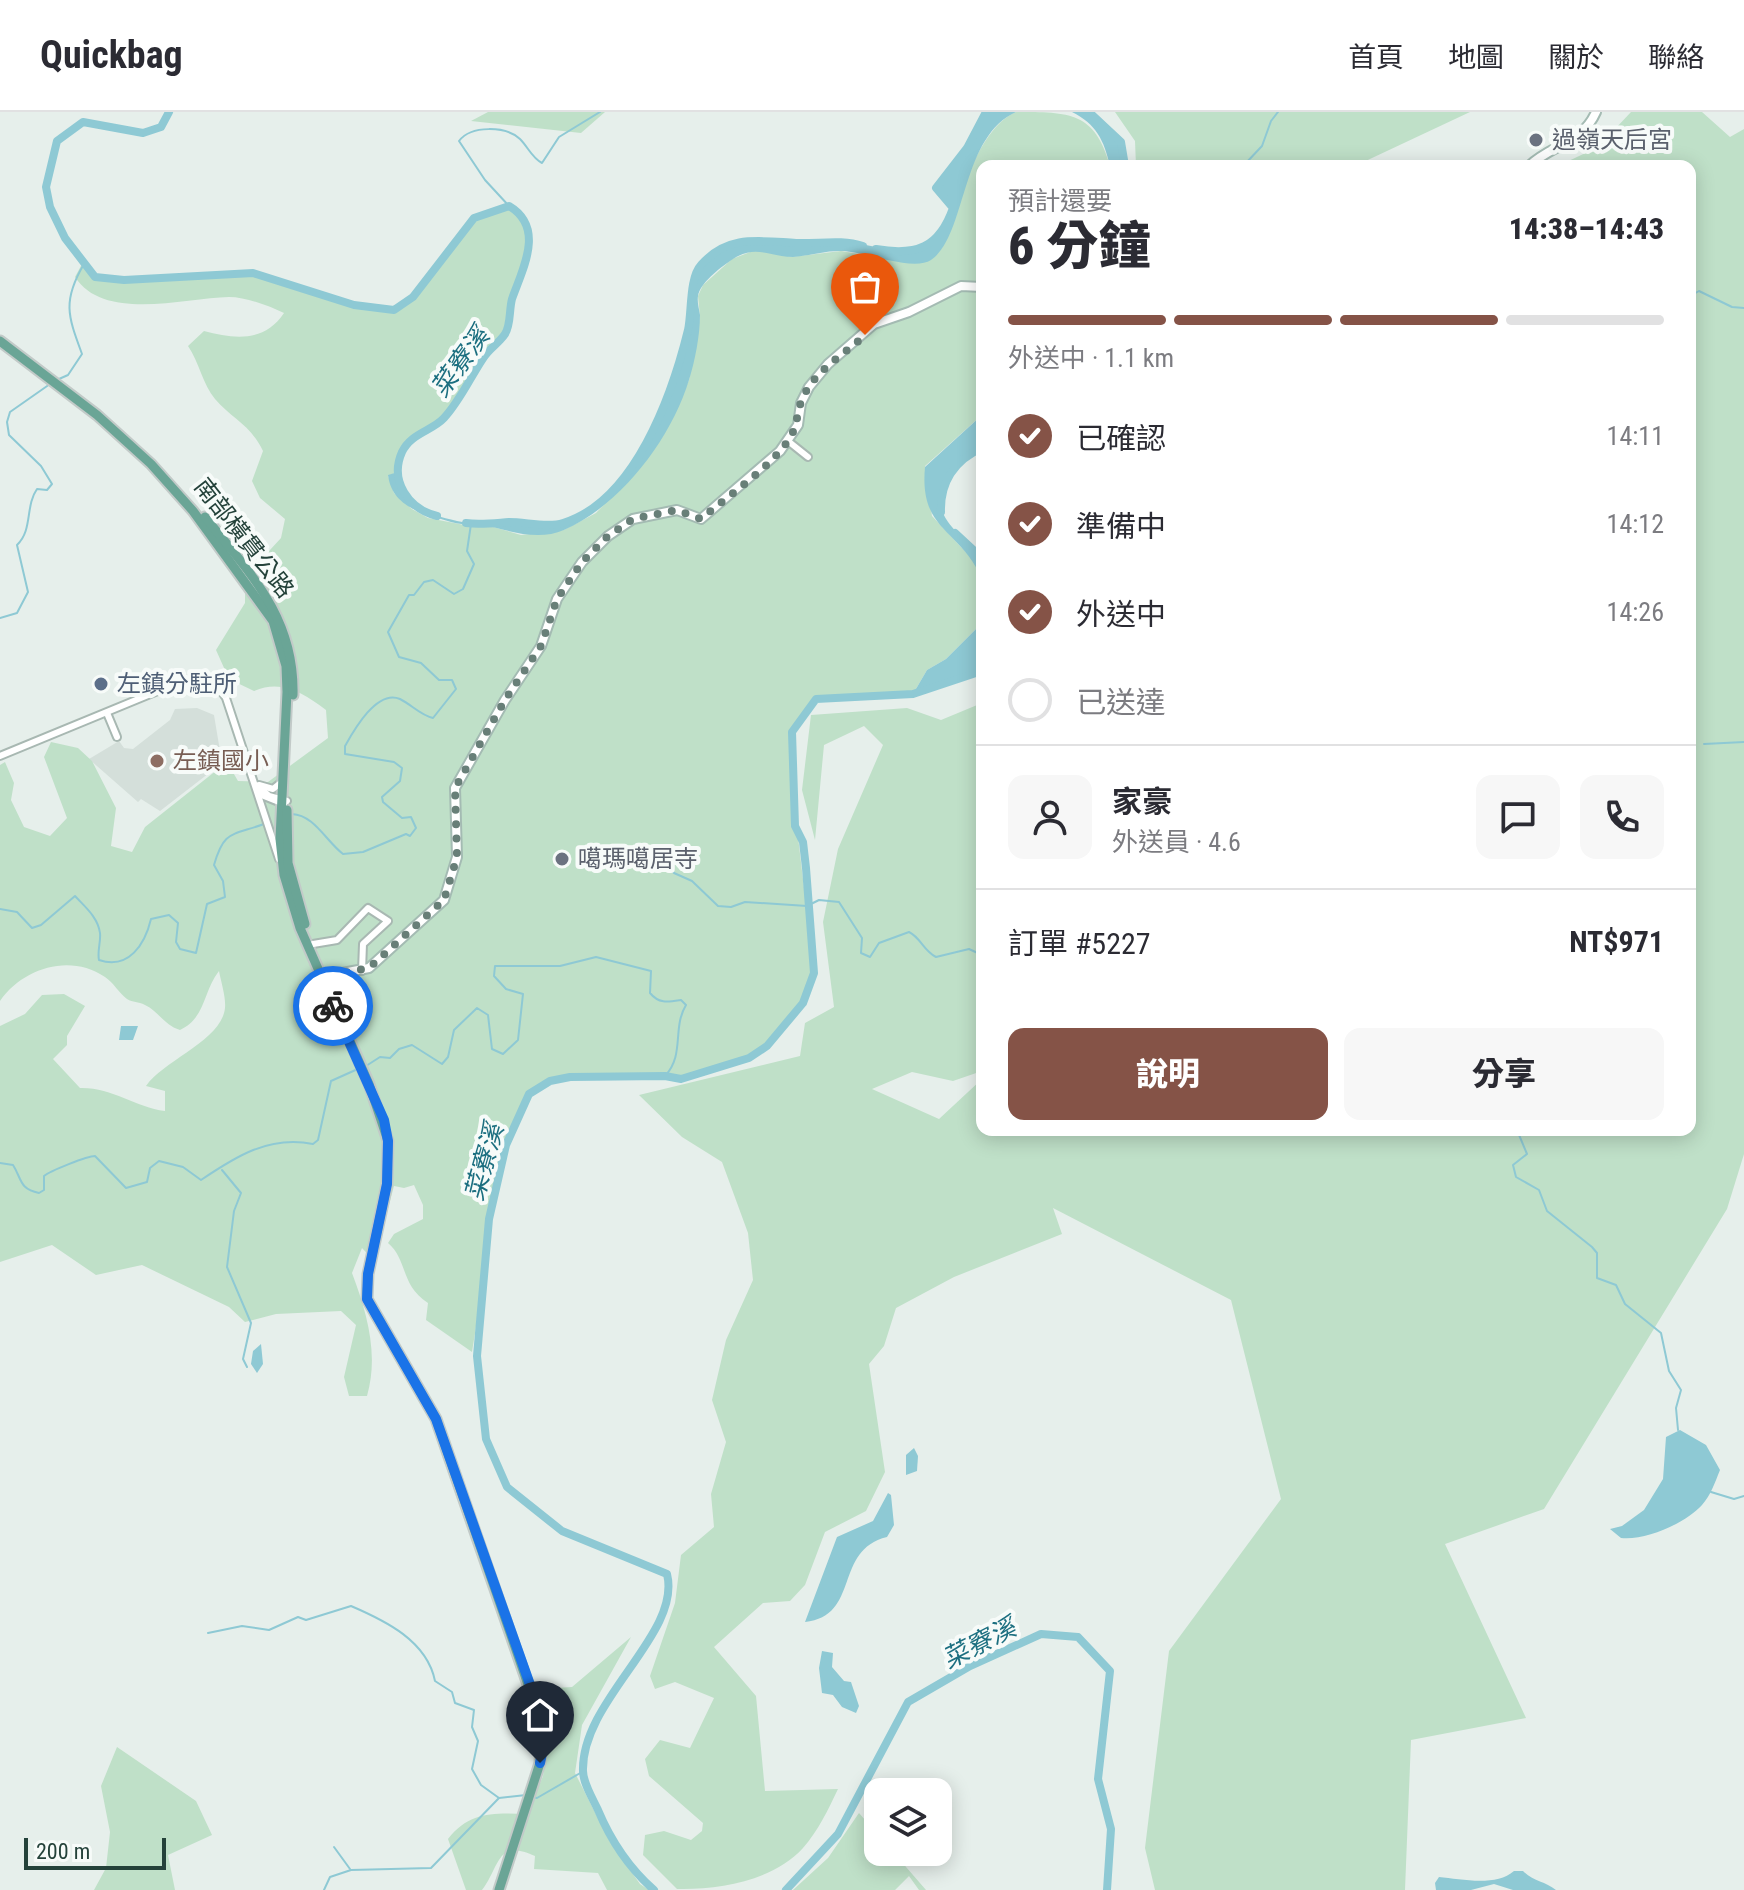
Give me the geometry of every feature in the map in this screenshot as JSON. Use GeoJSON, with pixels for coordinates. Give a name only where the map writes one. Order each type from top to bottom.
{"type":"FeatureCollection","features":[{"type":"Feature","properties":{"kind":"main road"},"geometry":{"type":"LineString","coordinates":[[0,334],[27,358]]}},
{"type":"Feature","properties":{"kind":"main road"},"geometry":{"type":"LineString","coordinates":[[0,341],[27,358]]}},
{"type":"Feature","properties":{"kind":"main road","name":"南部橫貫公路"},"geometry":{"type":"LineString","coordinates":[[27,358],[71,391],[172,478],[273,604],[286,635],[292,665],[284,802]]}},
{"type":"Feature","properties":{"kind":"main road","name":"南部橫貫公路"},"geometry":{"type":"LineString","coordinates":[[284,802],[289,719]]}},
{"type":"Feature","properties":{"kind":"main road"},"geometry":{"type":"LineString","coordinates":[[284,802],[280,840],[284,875],[295,914],[384,1120],[389,1151],[387,1184],[368,1274],[367,1299],[436,1419],[540,1713],[543,1748],[499,1890]]}},
{"type":"Feature","properties":{"kind":"main road"},"geometry":{"type":"LineString","coordinates":[[280,840],[323,976]]}},
{"type":"Feature","properties":{"kind":"street"},"geometry":{"type":"LineString","coordinates":[[1535,160],[1544,152],[1584,133],[1596,112]]}},
{"type":"Feature","properties":{"kind":"street"},"geometry":{"type":"LineString","coordinates":[[323,976],[362,971],[375,964],[439,906],[447,894],[457,857],[455,788],[505,700],[541,646],[557,599],[582,562],[608,536],[633,519],[677,510],[701,519],[788,441],[798,425],[801,403],[809,387],[828,364],[874,324],[909,312],[961,286],[976,287]]}},
{"type":"Feature","properties":{"kind":"street"},"geometry":{"type":"LineString","coordinates":[[788,441],[808,457]]}},
{"type":"Feature","properties":{"kind":"street"},"geometry":{"type":"LineString","coordinates":[[0,756],[193,677],[209,679],[226,698],[266,816],[280,840]]}},
{"type":"Feature","properties":{"kind":"street"},"geometry":{"type":"LineString","coordinates":[[107,713],[117,737]]}},
{"type":"Feature","properties":{"kind":"street"},"geometry":{"type":"LineString","coordinates":[[255,783],[270,790],[283,781]]}},
{"type":"Feature","properties":{"kind":"street"},"geometry":{"type":"LineString","coordinates":[[255,783],[264,793],[284,802]]}},
{"type":"Feature","properties":{"kind":"street"},"geometry":{"type":"LineString","coordinates":[[259,794],[284,802]]}},
{"type":"Feature","properties":{"kind":"street"},"geometry":{"type":"LineString","coordinates":[[313,944],[337,940],[361,912],[368,908],[375,910],[388,921],[363,944],[362,971]]}},
{"type":"Feature","properties":{"kind":"shaded area","name":"左鎮國小"},"geometry":{"type":"Polygon","coordinates":[[[197,708],[214,715],[222,763],[160,811],[141,799],[138,802],[89,759],[119,741],[124,748],[133,749],[170,720],[175,709],[197,708]]]}},
{"type":"Feature","properties":{"kind":"green space"},"geometry":{"type":"Polygon","coordinates":[[[488,112],[605,112],[581,133],[471,121],[488,112]]]}},
{"type":"Feature","properties":{"kind":"green space"},"geometry":{"type":"Polygon","coordinates":[[[1016,112],[1051,113],[1078,119],[1097,135],[1108,160],[976,160],[976,420],[925,466],[932,516],[976,564],[976,629],[946,659],[927,670],[913,694],[816,699],[792,732],[790,769],[814,973],[787,1024],[762,1048],[746,1058],[709,1072],[679,1079],[621,1075],[575,1077],[538,1088],[527,1098],[512,1127],[493,1189],[472,1352],[426,1320],[428,1303],[408,1281],[399,1257],[388,1243],[394,1234],[423,1219],[423,1205],[414,1185],[404,1188],[394,1186],[374,1261],[362,1248],[352,1273],[370,1334],[372,1365],[367,1396],[349,1396],[344,1377],[356,1325],[341,1311],[276,1314],[245,1322],[229,1307],[142,1265],[96,1275],[52,1245],[0,1262],[0,1026],[25,1014],[42,995],[64,994],[85,1006],[67,1036],[67,1045],[53,1059],[80,1088],[102,1091],[165,1111],[165,1091],[146,1086],[154,1076],[214,1030],[225,1004],[219,971],[195,1019],[180,1030],[150,1008],[127,999],[105,977],[77,966],[62,965],[21,980],[0,1001],[0,765],[5,762],[14,783],[11,800],[24,827],[50,836],[67,818],[44,757],[51,742],[78,748],[92,761],[116,808],[111,846],[132,852],[145,827],[227,762],[238,781],[268,782],[328,738],[326,710],[309,698],[283,687],[254,691],[229,679],[216,650],[245,603],[245,588],[258,563],[281,538],[285,519],[260,498],[252,481],[263,451],[258,442],[211,393],[188,346],[204,331],[237,337],[258,334],[276,323],[284,313],[236,297],[146,304],[105,299],[88,291],[75,277],[82,264],[95,277],[124,280],[253,274],[354,305],[394,310],[410,297],[471,223],[509,206],[521,215],[530,238],[526,263],[511,303],[507,330],[481,361],[450,412],[410,443],[398,472],[388,476],[394,493],[428,518],[475,527],[490,526],[521,535],[564,530],[596,513],[638,469],[664,434],[689,380],[700,317],[698,296],[703,285],[732,259],[758,249],[791,257],[841,251],[913,263],[942,248],[979,152],[1002,121],[1016,112]]]}},
{"type":"Feature","properties":{"kind":"green space"},"geometry":{"type":"Polygon","coordinates":[[[1115,112],[1470,112],[1368,160],[1136,160],[1135,141],[1115,112]]]}},
{"type":"Feature","properties":{"kind":"green space"},"geometry":{"type":"Polygon","coordinates":[[[1631,112],[1702,112],[1730,137],[1744,129],[1744,1154],[1727,1209],[1544,1509],[1445,1544],[1526,1718],[1411,1740],[1405,1890],[1155,1890],[1145,1848],[1169,1651],[1281,1499],[1231,1300],[1053,1208],[1062,1234],[954,1277],[896,1308],[884,1346],[869,1364],[885,1472],[866,1511],[825,1532],[805,1585],[790,1601],[763,1603],[714,1647],[756,1696],[765,1791],[838,1789],[822,1820],[803,1848],[791,1859],[761,1876],[710,1888],[677,1889],[643,1855],[645,1835],[664,1831],[691,1840],[702,1831],[703,1823],[649,1776],[645,1759],[660,1740],[690,1748],[714,1698],[675,1682],[655,1689],[650,1676],[675,1603],[681,1555],[714,1527],[711,1494],[726,1442],[712,1400],[726,1340],[753,1280],[748,1233],[722,1162],[682,1137],[639,1095],[800,1056],[805,1023],[834,1007],[823,922],[838,849],[883,745],[864,726],[824,745],[815,840],[802,790],[811,715],[907,708],[941,720],[976,705],[976,1073],[953,1081],[912,1072],[872,1089],[939,1119],[976,1085],[976,1136],[1696,1136],[1696,160],[1571,160],[1598,147],[1631,112]]]}},
{"type":"Feature","properties":{"kind":"green space"},"geometry":{"type":"Polygon","coordinates":[[[631,1637],[582,1725],[575,1773],[610,1842],[640,1884],[649,1890],[607,1890],[598,1873],[534,1869],[535,1856],[513,1850],[501,1858],[482,1890],[466,1890],[448,1839],[465,1823],[483,1816],[527,1814],[543,1776],[552,1719],[539,1689],[572,1687],[631,1637]]]}},
{"type":"Feature","properties":{"kind":"green space"},"geometry":{"type":"Polygon","coordinates":[[[117,1747],[196,1801],[212,1835],[168,1855],[175,1890],[94,1890],[106,1868],[110,1832],[101,1786],[117,1747]]]}},
{"type":"Feature","properties":{"kind":"green space"},"geometry":{"type":"Polygon","coordinates":[[[859,1813],[864,1819],[864,1866],[905,1866],[926,1890],[919,1890],[909,1876],[895,1890],[793,1890],[828,1858],[859,1813]]]}},
{"type":"Feature","properties":{"kind":"water"},"geometry":{"type":"Polygon","coordinates":[[[986,112],[1016,112],[998,125],[984,142],[952,230],[943,248],[931,260],[912,264],[842,251],[793,257],[755,252],[739,256],[711,276],[698,296],[700,323],[695,356],[689,380],[670,425],[657,447],[624,487],[585,519],[555,533],[528,534],[441,519],[411,508],[396,495],[388,475],[398,472],[405,494],[417,507],[457,521],[553,524],[565,523],[581,515],[617,482],[655,424],[680,359],[698,278],[702,267],[718,249],[747,239],[801,243],[843,241],[911,251],[924,248],[944,228],[953,209],[936,188],[967,148],[986,112]]]}},
{"type":"Feature","properties":{"kind":"water"},"geometry":{"type":"Polygon","coordinates":[[[1072,112],[1089,112],[1121,142],[1124,160],[1108,160],[1098,134],[1072,112]]]}},
{"type":"Feature","properties":{"kind":"water"},"geometry":{"type":"Polygon","coordinates":[[[976,420],[976,451],[949,476],[940,500],[948,521],[976,552],[976,568],[928,505],[925,467],[976,420]]]}},
{"type":"Feature","properties":{"kind":"water"},"geometry":{"type":"Polygon","coordinates":[[[976,629],[976,673],[913,694],[927,670],[946,659],[976,629]]]}},
{"type":"Feature","properties":{"kind":"water"},"geometry":{"type":"Polygon","coordinates":[[[121,1026],[138,1026],[133,1040],[119,1040],[121,1026]]]}},
{"type":"Feature","properties":{"kind":"water"},"geometry":{"type":"Polygon","coordinates":[[[261,1344],[263,1364],[257,1373],[251,1364],[253,1351],[261,1344]]]}},
{"type":"Feature","properties":{"kind":"water"},"geometry":{"type":"Polygon","coordinates":[[[1680,1430],[1706,1445],[1720,1470],[1710,1493],[1695,1512],[1676,1524],[1642,1537],[1621,1538],[1610,1529],[1622,1526],[1644,1510],[1663,1479],[1666,1437],[1680,1430]]]}},
{"type":"Feature","properties":{"kind":"water"},"geometry":{"type":"Polygon","coordinates":[[[914,1448],[918,1456],[917,1471],[906,1475],[906,1455],[914,1448]]]}},
{"type":"Feature","properties":{"kind":"water"},"geometry":{"type":"Polygon","coordinates":[[[888,1493],[891,1495],[894,1525],[887,1537],[870,1544],[859,1555],[834,1608],[822,1617],[805,1622],[837,1537],[873,1521],[888,1493]]]}},
{"type":"Feature","properties":{"kind":"water"},"geometry":{"type":"Polygon","coordinates":[[[822,1651],[833,1653],[832,1667],[844,1681],[851,1682],[859,1706],[856,1713],[842,1707],[833,1695],[822,1693],[819,1668],[822,1651]]]}},
{"type":"Feature","properties":{"kind":"water"},"geometry":{"type":"Polygon","coordinates":[[[1514,1871],[1523,1871],[1556,1890],[1513,1890],[1494,1884],[1471,1890],[1436,1890],[1435,1883],[1439,1877],[1488,1880],[1507,1876],[1514,1871]]]}},
{"type":"Feature","properties":{"kind":"waterway","name":"菜竂溪"},"geometry":{"type":"LineString","coordinates":[[169,112],[161,127],[143,133],[83,122],[57,141],[46,187],[50,207],[65,238],[95,277],[124,280],[253,273],[354,305],[394,310],[413,297],[474,218],[509,206],[520,215],[529,237],[528,250],[512,299],[507,330],[484,357],[450,411],[411,440],[402,452],[398,473],[404,492],[418,507],[437,516]]}},
{"type":"Feature","properties":{"kind":"waterway"},"geometry":{"type":"LineString","coordinates":[[509,206],[485,180],[459,141],[480,130],[506,132],[520,139],[542,163],[559,137],[600,112]]}},
{"type":"Feature","properties":{"kind":"waterway","name":"菜竂溪"},"geometry":{"type":"LineString","coordinates":[[876,249],[914,250],[941,232],[953,208],[936,188],[967,148],[986,112]]}},
{"type":"Feature","properties":{"kind":"waterway","name":"菜竂溪"},"geometry":{"type":"LineString","coordinates":[[1089,112],[1121,142],[1124,160]]}},
{"type":"Feature","properties":{"kind":"waterway"},"geometry":{"type":"LineString","coordinates":[[1249,160],[1262,146],[1271,121],[1278,112]]}},
{"type":"Feature","properties":{"kind":"waterway","name":"菜竂溪"},"geometry":{"type":"LineString","coordinates":[[466,523],[563,523],[588,511],[611,493],[630,469],[660,414],[688,330],[694,278],[711,255],[733,244],[757,241],[838,242],[863,246]]}},
{"type":"Feature","properties":{"kind":"waterway"},"geometry":{"type":"LineString","coordinates":[[59,379],[68,375],[82,354],[73,329],[70,299],[84,264]]}},
{"type":"Feature","properties":{"kind":"waterway"},"geometry":{"type":"LineString","coordinates":[[1696,293],[1699,291],[1732,307],[1744,308]]}},
{"type":"Feature","properties":{"kind":"waterway"},"geometry":{"type":"LineString","coordinates":[[0,618],[17,613],[28,592],[17,545],[25,532],[37,489],[47,490],[52,484],[41,466],[9,435],[7,422],[10,412],[50,384]]}},
{"type":"Feature","properties":{"kind":"waterway","name":"菜竂溪"},"geometry":{"type":"LineString","coordinates":[[941,512],[946,482],[956,466],[976,451]]}},
{"type":"Feature","properties":{"kind":"waterway"},"geometry":{"type":"LineString","coordinates":[[292,814],[307,819],[343,854],[363,852],[406,834],[410,836],[416,828],[411,817],[402,818],[383,802],[382,797],[400,781],[402,768],[394,762],[345,754],[345,746],[367,713],[383,700],[391,697],[400,699],[433,718],[456,689],[452,680],[439,680],[421,663],[399,657],[388,632],[409,595],[414,595],[424,582],[433,580],[454,594],[463,589],[474,564],[467,551],[471,524]]}},
{"type":"Feature","properties":{"kind":"waterway","name":"菜竂溪"},"geometry":{"type":"LineString","coordinates":[[955,533],[976,552]]}},
{"type":"Feature","properties":{"kind":"waterway","name":"菜竂溪"},"geometry":{"type":"LineString","coordinates":[[654,1890],[615,1843],[589,1791],[583,1771],[587,1745],[597,1719],[660,1620],[668,1597],[667,1574],[562,1531],[507,1487],[486,1439],[477,1356],[489,1219],[506,1145],[529,1094],[550,1081],[570,1077],[665,1076],[681,1079],[749,1058],[767,1046],[803,1003],[814,973],[803,842],[795,826],[792,732],[816,699],[913,694],[976,673]]}},
{"type":"Feature","properties":{"kind":"waterway"},"geometry":{"type":"LineString","coordinates":[[1704,744],[1744,742]]}},
{"type":"Feature","properties":{"kind":"waterway"},"geometry":{"type":"LineString","coordinates":[[0,909],[17,912],[32,928],[41,925],[75,896],[99,927],[99,960],[110,962],[134,953],[145,937],[151,919],[169,915],[178,923],[176,942],[180,949],[196,953],[207,904],[225,897],[223,881],[214,865],[221,846],[230,836],[264,824]]}},
{"type":"Feature","properties":{"kind":"waterway"},"geometry":{"type":"LineString","coordinates":[[651,852],[674,873],[692,881],[718,906],[731,907],[745,902],[807,906],[819,900],[839,902],[862,938],[861,953],[870,957],[879,943],[909,932],[936,957],[969,949],[976,952]]}},
{"type":"Feature","properties":{"kind":"waterway"},"geometry":{"type":"LineString","coordinates":[[366,1066],[380,1057],[390,1058],[399,1049],[412,1045],[442,1064],[448,1057],[454,1030],[477,1008],[488,1015],[492,1049],[503,1054],[518,1040],[523,994],[506,989],[494,976],[495,966],[560,966],[596,957],[651,971],[650,993],[653,997],[664,1001],[681,1000],[686,1005],[675,1059],[665,1076]]}},
{"type":"Feature","properties":{"kind":"waterway"},"geometry":{"type":"LineString","coordinates":[[0,1163],[13,1165],[24,1186],[39,1193],[44,1190],[44,1176],[95,1156],[126,1188],[147,1182],[150,1168],[159,1161],[183,1167],[201,1180],[240,1156],[267,1145],[313,1144],[318,1140],[331,1081],[360,1068]]}},
{"type":"Feature","properties":{"kind":"waterway"},"geometry":{"type":"LineString","coordinates":[[1520,1136],[1527,1154],[1513,1165],[1516,1177],[1539,1190],[1547,1211],[1597,1253],[1597,1278],[1616,1285],[1625,1304],[1661,1333],[1669,1371],[1681,1390],[1676,1408],[1678,1430]]}},
{"type":"Feature","properties":{"kind":"waterway"},"geometry":{"type":"LineString","coordinates":[[222,1170],[241,1193],[234,1211],[227,1267],[251,1323],[243,1359],[247,1367]]}},
{"type":"Feature","properties":{"kind":"waterway"},"geometry":{"type":"LineString","coordinates":[[1711,1492],[1734,1499],[1744,1496]]}},
{"type":"Feature","properties":{"kind":"waterway"},"geometry":{"type":"LineString","coordinates":[[208,1633],[242,1626],[269,1630],[298,1617],[306,1620],[351,1606],[378,1618],[414,1644],[431,1667],[435,1681],[452,1692],[455,1703],[474,1710],[472,1727],[478,1741],[472,1769],[481,1785],[499,1798]]}},
{"type":"Feature","properties":{"kind":"waterway","name":"菜竂溪"},"geometry":{"type":"LineString","coordinates":[[786,1890],[838,1834],[908,1702],[970,1666],[1041,1634],[1078,1637],[1110,1671],[1098,1779],[1111,1829],[1107,1890]]}},
{"type":"Feature","properties":{"kind":"waterway"},"geometry":{"type":"LineString","coordinates":[[532,1797],[537,1798],[582,1772]]}},
{"type":"Feature","properties":{"kind":"waterway"},"geometry":{"type":"LineString","coordinates":[[324,1890],[330,1877],[351,1870],[431,1868],[499,1798],[526,1795]]}},
{"type":"Feature","properties":{"kind":"waterway"},"geometry":{"type":"LineString","coordinates":[[334,1847],[350,1869]]}},
{"type":"Feature","properties":{"kind":"way so far"},"geometry":{"type":"LineString","coordinates":[[333,1006],[321,977],[369,968],[444,900],[454,876],[457,857],[453,807],[455,788],[505,700],[541,646],[561,590],[582,562],[621,525],[633,519],[659,511],[682,510],[701,519],[780,451],[798,425],[803,396],[809,387],[828,364],[865,335]]}},
{"type":"Feature","properties":{"kind":"place","name":"過嶺天后宮"},"geometry":{"type":"Point","coordinates":[1536,140]}},
{"type":"Feature","properties":{"kind":"place","name":"左鎮分駐所"},"geometry":{"type":"Point","coordinates":[101,684]}},
{"type":"Feature","properties":{"kind":"place","name":"左鎮國小"},"geometry":{"type":"Point","coordinates":[157,761]}},
{"type":"Feature","properties":{"kind":"place","name":"噶瑪噶居寺"},"geometry":{"type":"Point","coordinates":[562,859]}},
{"type":"Feature","properties":{"kind":"route"},"geometry":{"type":"LineString","coordinates":[[333,1006],[384,1120],[388,1141],[387,1184],[368,1274],[367,1299],[416,1379],[436,1419],[462,1500],[540,1713],[543,1748],[540,1763]]}}]}
